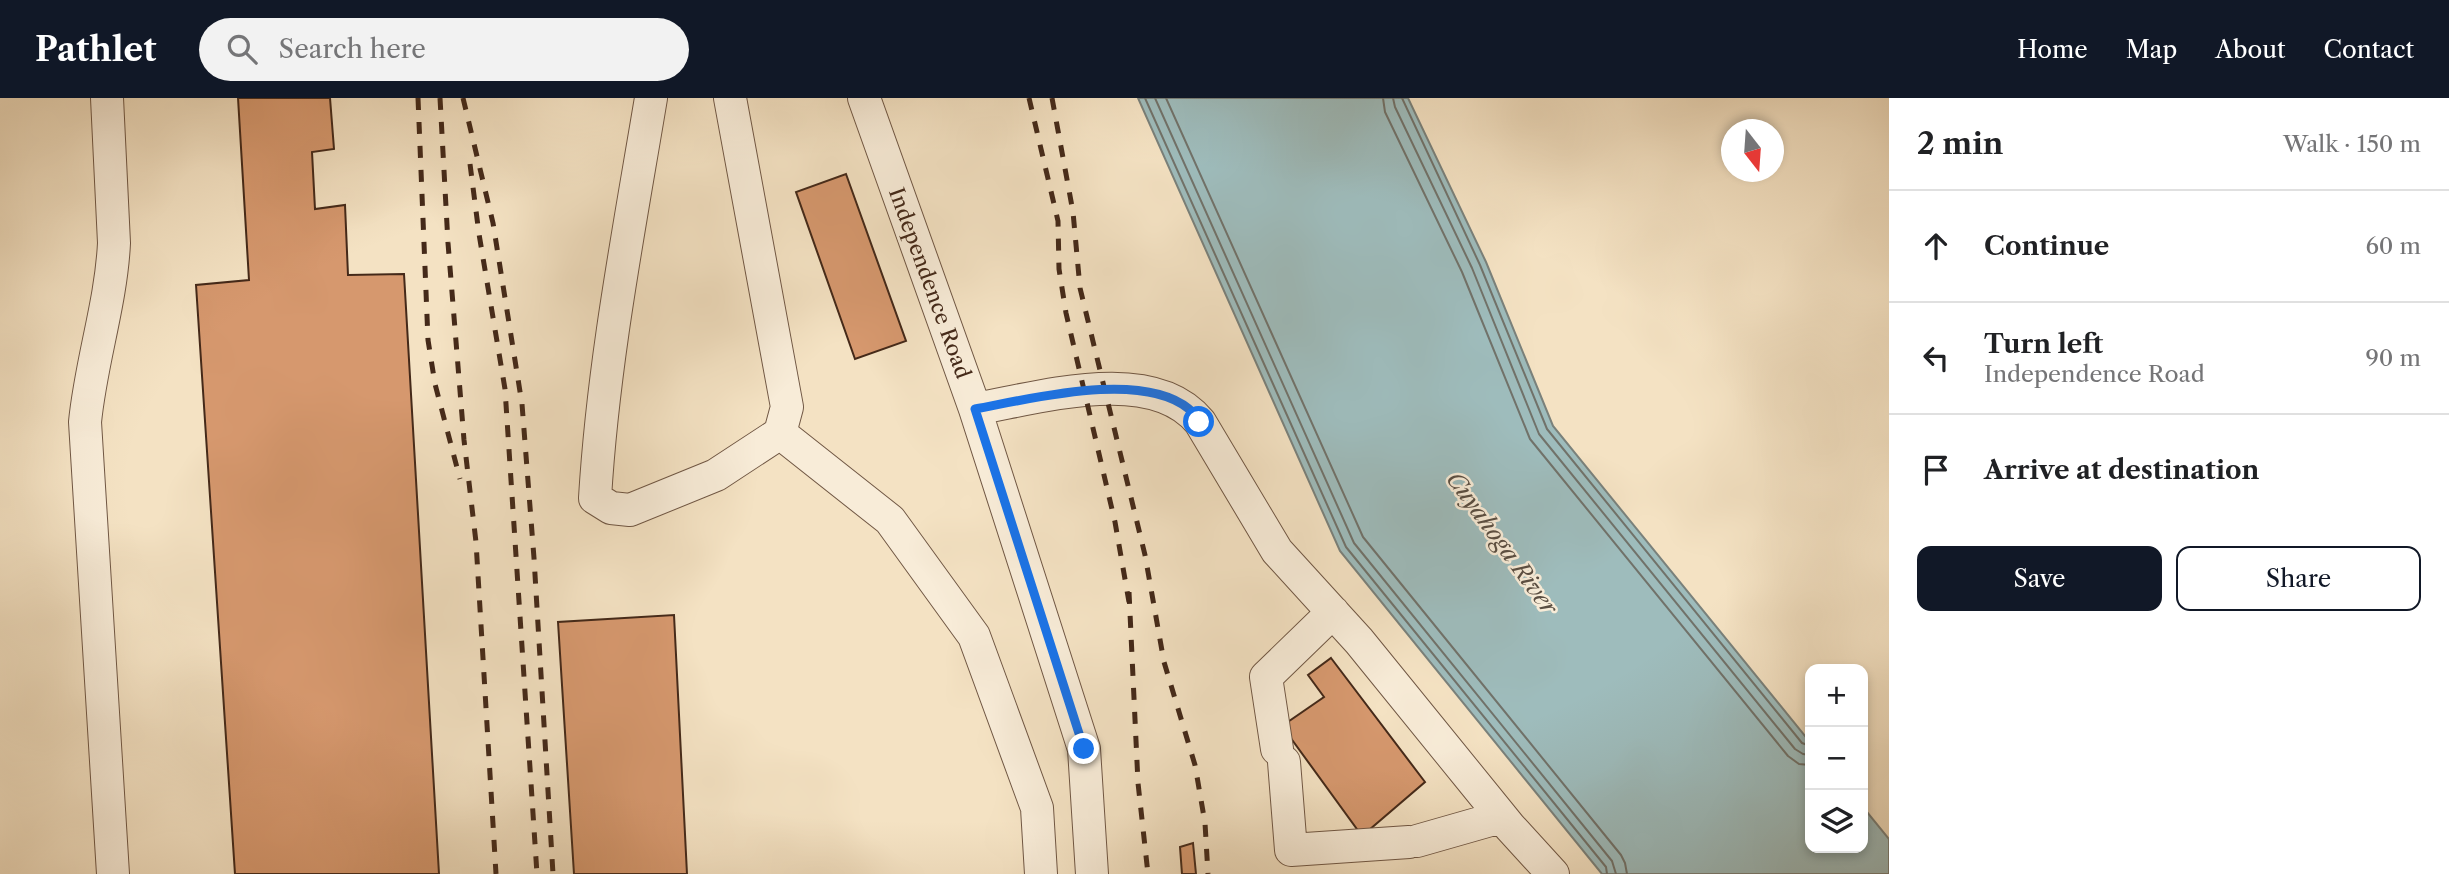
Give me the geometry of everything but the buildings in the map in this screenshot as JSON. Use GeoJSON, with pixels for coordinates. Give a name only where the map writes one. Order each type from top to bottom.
{"type":"FeatureCollection","features":[{"type":"Feature","properties":{"kind":"street"},"geometry":{"type":"LineString","coordinates":[[107,98],[113,266],[92,370],[85,422],[113,874]]}},
{"type":"Feature","properties":{"kind":"street"},"geometry":{"type":"LineString","coordinates":[[651,98],[618,294],[597,457],[595,498],[611,508],[630,510],[716,475],[780,433],[788,407],[730,98]]}},
{"type":"Feature","properties":{"kind":"street","name":"Independence Road"},"geometry":{"type":"LineString","coordinates":[[864,98],[975,409],[1084,749],[1092,874]]}},
{"type":"Feature","properties":{"kind":"street"},"geometry":{"type":"LineString","coordinates":[[975,409],[1084,390],[1148,392],[1189,409],[1277,551],[1334,612],[1506,822],[1553,874]]}},
{"type":"Feature","properties":{"kind":"street"},"geometry":{"type":"LineString","coordinates":[[780,433],[890,520],[974,636],[1037,808],[1041,874]]}},
{"type":"Feature","properties":{"kind":"street"},"geometry":{"type":"LineString","coordinates":[[1334,612],[1266,677],[1280,756],[1291,850],[1320,861],[1506,822]]}},
{"type":"Feature","properties":{"kind":"street"},"geometry":{"type":"LineString","coordinates":[[1506,822],[1531,874]]}},
{"type":"Feature","properties":{"kind":"water","name":"Cuyahoga River"},"geometry":{"type":"Polygon","coordinates":[[[1138,98],[1408,98],[1486,262],[1553,426],[1805,736],[1805,853],[1868,853],[1868,813],[1889,839],[1889,874],[1602,874],[1340,551],[1138,98]]]}},
{"type":"Feature","properties":{"kind":"railway"},"geometry":{"type":"LineString","coordinates":[[418,98],[428,340],[435,384],[460,479]]}},
{"type":"Feature","properties":{"kind":"railway"},"geometry":{"type":"LineString","coordinates":[[440,98],[448,243],[464,440],[476,542],[496,874]]}},
{"type":"Feature","properties":{"kind":"railway"},"geometry":{"type":"LineString","coordinates":[[463,98],[493,223],[522,404],[553,874]]}},
{"type":"Feature","properties":{"kind":"railway"},"geometry":{"type":"LineString","coordinates":[[1029,98],[1058,221],[1059,269],[1066,313],[1115,522],[1129,602]]}},
{"type":"Feature","properties":{"kind":"railway"},"geometry":{"type":"LineString","coordinates":[[1052,98],[1073,212],[1080,288],[1145,555],[1164,662],[1195,765],[1205,823],[1208,874]]}},
{"type":"Feature","properties":{"kind":"railway"},"geometry":{"type":"LineString","coordinates":[[470,164],[505,389],[537,874]]}},
{"type":"Feature","properties":{"kind":"railway"},"geometry":{"type":"LineString","coordinates":[[1129,592],[1138,783],[1148,874]]}},
{"type":"Feature","properties":{"kind":"route"},"geometry":{"type":"LineString","coordinates":[[1084,749],[975,409],[1084,390],[1148,392],[1169,398],[1189,409],[1199,422]]}}]}
